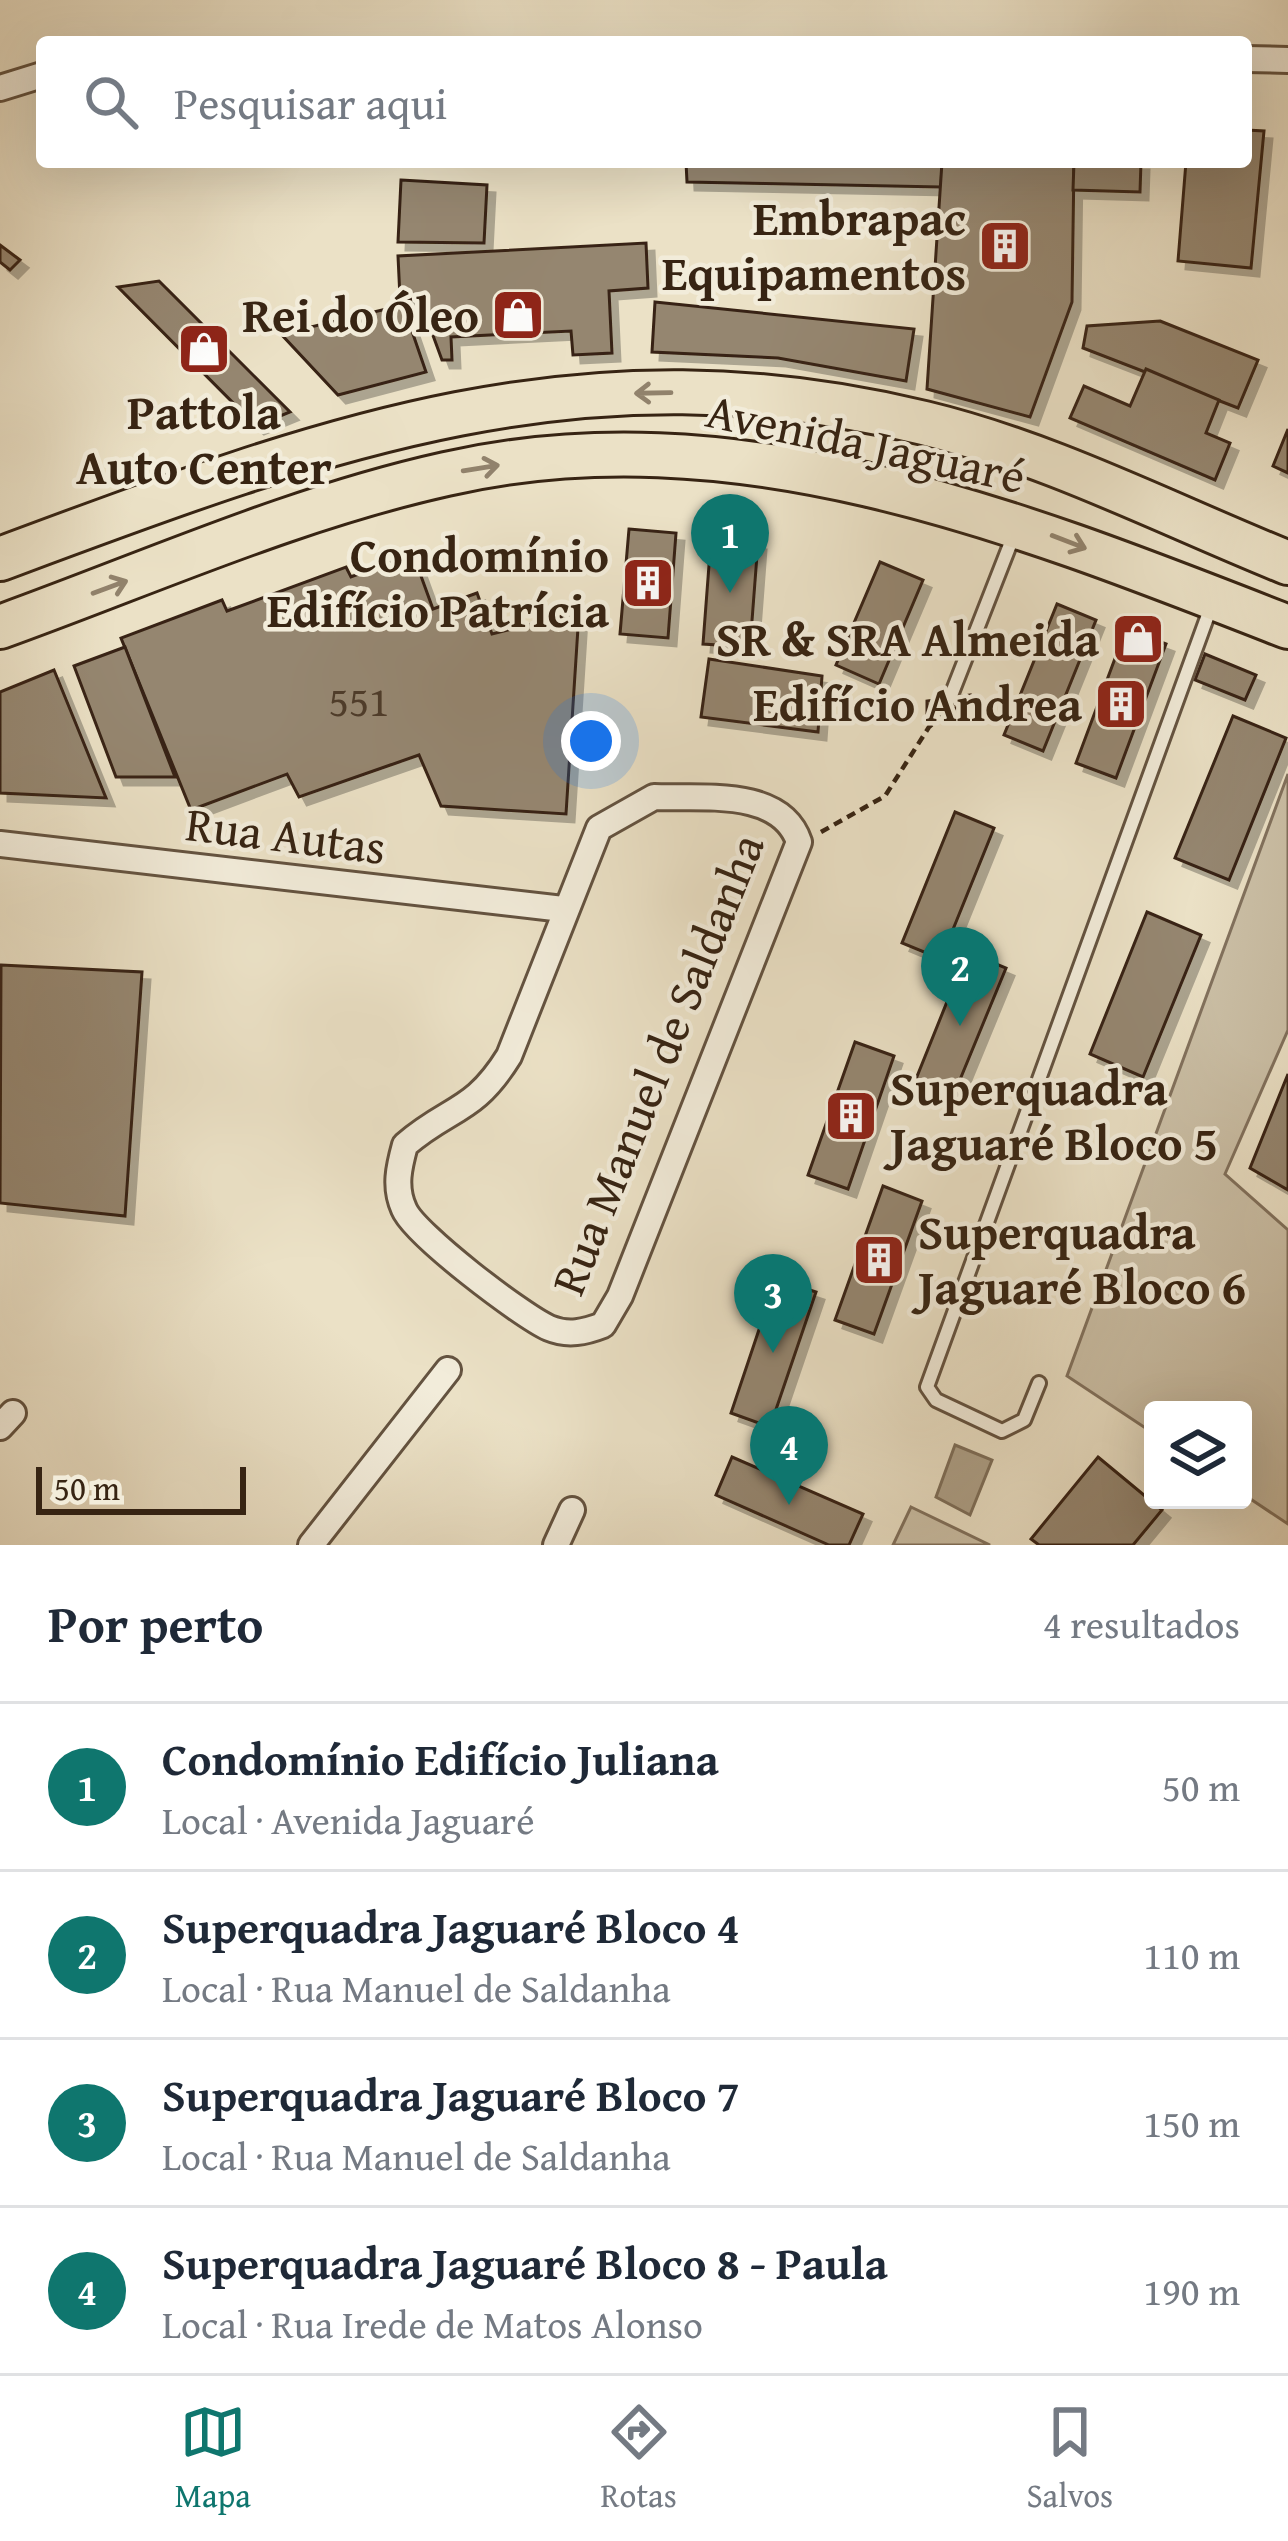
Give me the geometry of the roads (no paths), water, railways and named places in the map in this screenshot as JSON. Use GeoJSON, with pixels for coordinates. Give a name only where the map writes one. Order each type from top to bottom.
{"type":"FeatureCollection","features":[{"type":"Feature","properties":{"kind":"highway","name":"Avenida Jaguaré"},"geometry":{"type":"LineString","coordinates":[[0,559],[253,465],[406,422],[469,408],[583,394],[685,392],[849,408],[925,423],[992,443],[1288,562]]}},
{"type":"Feature","properties":{"kind":"highway","name":"Avenida Jaguaré"},"geometry":{"type":"LineString","coordinates":[[0,627],[358,497],[511,464],[689,454],[891,489],[1019,523],[1288,627]]}},
{"type":"Feature","properties":{"kind":"street"},"geometry":{"type":"LineString","coordinates":[[1252,59],[1288,59]]}},
{"type":"Feature","properties":{"kind":"street"},"geometry":{"type":"LineString","coordinates":[[0,88],[36,77]]}},
{"type":"Feature","properties":{"kind":"street","name":"Rua Manuel de Saldanha"},"geometry":{"type":"LineString","coordinates":[[654,797],[747,800],[782,818],[799,842],[620,1296],[604,1325],[581,1334],[549,1328],[430,1243],[404,1212],[397,1178],[405,1145],[465,1110],[490,1086],[509,1056],[563,909],[598,829],[654,797]]}},
{"type":"Feature","properties":{"kind":"street","name":"Rua Autas"},"geometry":{"type":"LineString","coordinates":[[0,844],[563,909]]}},
{"type":"Feature","properties":{"kind":"street"},"geometry":{"type":"LineString","coordinates":[[311,1545],[448,1370]]}},
{"type":"Feature","properties":{"kind":"street"},"geometry":{"type":"LineString","coordinates":[[556,1545],[572,1510]]}},
{"type":"Feature","properties":{"kind":"lane"},"geometry":{"type":"LineString","coordinates":[[949,705],[1019,523]]}},
{"type":"Feature","properties":{"kind":"lane"},"geometry":{"type":"LineString","coordinates":[[1039,1383],[1024,1420],[1002,1431],[936,1400],[927,1387],[1214,598]]}},
{"type":"Feature","properties":{"kind":"place","name":"Embrapac Equipamentos"},"geometry":{"type":"Point","coordinates":[1005,246]}},
{"type":"Feature","properties":{"kind":"place","name":"Rei do Óleo"},"geometry":{"type":"Point","coordinates":[518,315]}},
{"type":"Feature","properties":{"kind":"place","name":"Pattola Auto Center"},"geometry":{"type":"Point","coordinates":[204,349]}},
{"type":"Feature","properties":{"kind":"place","name":"Condomínio Edifício Patrícia"},"geometry":{"type":"Point","coordinates":[648,583]}},
{"type":"Feature","properties":{"kind":"place","name":"Condomínio Edifício Juliana"},"geometry":{"type":"Point","coordinates":[730,593]}},
{"type":"Feature","properties":{"kind":"place","name":"SR & SRA Almeida"},"geometry":{"type":"Point","coordinates":[1138,639]}},
{"type":"Feature","properties":{"kind":"place","name":"Edifício Andrea"},"geometry":{"type":"Point","coordinates":[1121,704]}},
{"type":"Feature","properties":{"kind":"place","name":"Superquadra Jaguaré Bloco 4"},"geometry":{"type":"Point","coordinates":[960,1026]}},
{"type":"Feature","properties":{"kind":"place","name":"Superquadra Jaguaré Bloco 5"},"geometry":{"type":"Point","coordinates":[851,1116]}},
{"type":"Feature","properties":{"kind":"place","name":"Superquadra Jaguaré Bloco 6"},"geometry":{"type":"Point","coordinates":[879,1260]}},
{"type":"Feature","properties":{"kind":"place","name":"Superquadra Jaguaré Bloco 7"},"geometry":{"type":"Point","coordinates":[773,1353]}},
{"type":"Feature","properties":{"kind":"place","name":"Superquadra Jaguaré Bloco 8 - Paula"},"geometry":{"type":"Point","coordinates":[789,1505]}}]}
